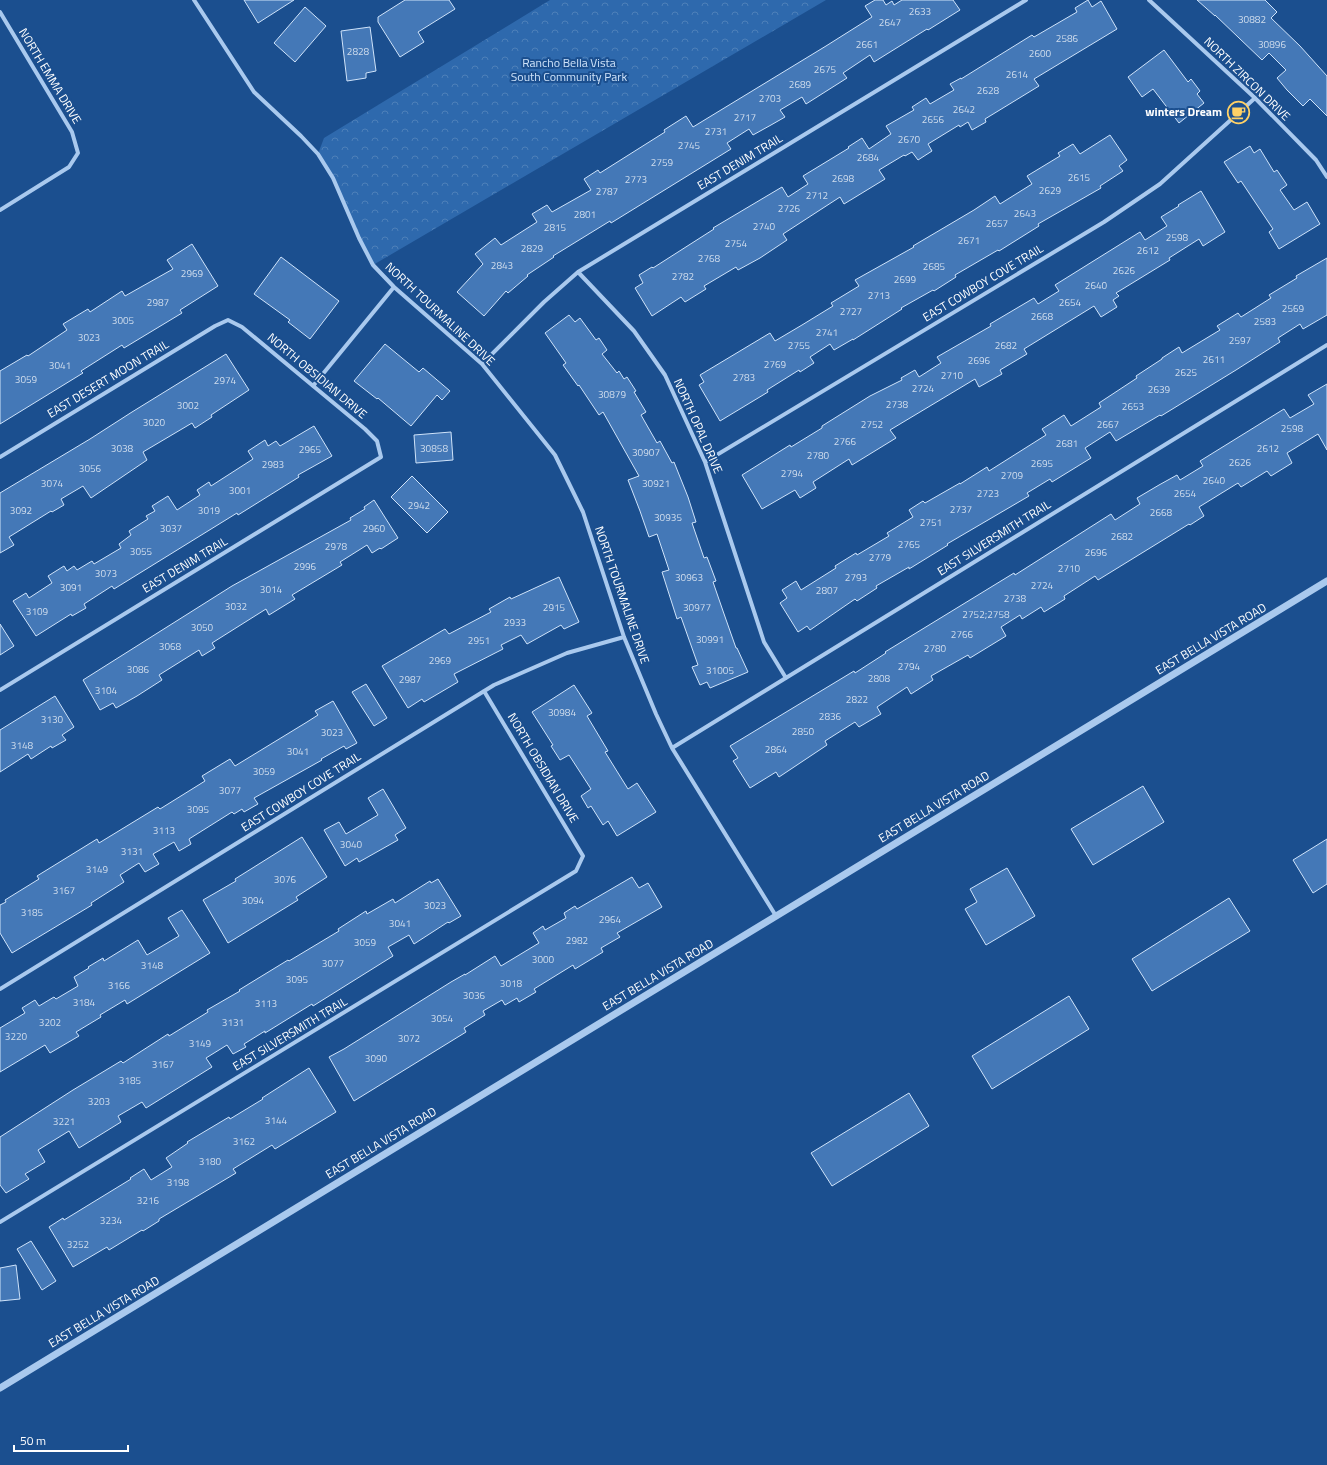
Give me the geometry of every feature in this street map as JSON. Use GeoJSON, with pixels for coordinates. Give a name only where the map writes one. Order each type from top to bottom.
{"type":"FeatureCollection","features":[{"type":"Feature","properties":{"kind":"street","name":"NORTH TOURMALINE DRIVE"},"geometry":{"type":"LineString","coordinates":[[194,0],[254,92],[318,154],[333,178],[359,238],[373,265],[394,287],[482,364],[555,454],[583,512],[624,637],[672,748],[776,916]]}},
{"type":"Feature","properties":{"kind":"street","name":"EAST DENIM TRAIL"},"geometry":{"type":"LineString","coordinates":[[482,364],[544,302],[578,272],[1026,0]]}},
{"type":"Feature","properties":{"kind":"street","name":"NORTH ZIRCON DRIVE"},"geometry":{"type":"LineString","coordinates":[[1149,0],[1255,98],[1316,160],[1327,177]]}},
{"type":"Feature","properties":{"kind":"street","name":"NORTH EMMA DRIVE"},"geometry":{"type":"LineString","coordinates":[[0,12],[72,132],[78,152],[69,167],[0,210]]}},
{"type":"Feature","properties":{"kind":"street","name":"EAST COWBOY COVE TRAIL"},"geometry":{"type":"LineString","coordinates":[[705,462],[1104,222],[1160,184],[1255,98]]}},
{"type":"Feature","properties":{"kind":"street","name":"NORTH OPAL DRIVE"},"geometry":{"type":"LineString","coordinates":[[578,272],[634,331],[665,375],[705,462],[764,642],[786,678]]}},
{"type":"Feature","properties":{"kind":"street"},"geometry":{"type":"LineString","coordinates":[[313,386],[394,287]]}},
{"type":"Feature","properties":{"kind":"street","name":"NORTH OBSIDIAN DRIVE"},"geometry":{"type":"LineString","coordinates":[[228,320],[242,327],[366,429],[377,441],[381,457]]}},
{"type":"Feature","properties":{"kind":"street","name":"EAST DESERT MOON TRAIL"},"geometry":{"type":"LineString","coordinates":[[0,457],[215,326],[228,320]]}},
{"type":"Feature","properties":{"kind":"street","name":"EAST SILVERSMITH TRAIL"},"geometry":{"type":"LineString","coordinates":[[672,748],[1327,345]]}},
{"type":"Feature","properties":{"kind":"street","name":"EAST DENIM TRAIL"},"geometry":{"type":"LineString","coordinates":[[0,690],[381,457]]}},
{"type":"Feature","properties":{"kind":"street","name":"EAST BELLA VISTA ROAD"},"geometry":{"type":"LineString","coordinates":[[0,1388],[1327,581]]}},
{"type":"Feature","properties":{"kind":"street","name":"EAST COWBOY COVE TRAIL"},"geometry":{"type":"LineString","coordinates":[[0,989],[494,685],[567,653],[624,637]]}},
{"type":"Feature","properties":{"kind":"street","name":"NORTH OBSIDIAN DRIVE"},"geometry":{"type":"LineString","coordinates":[[484,691],[573,836],[583,856]]}},
{"type":"Feature","properties":{"kind":"street","name":"EAST SILVERSMITH TRAIL"},"geometry":{"type":"LineString","coordinates":[[0,1222],[576,871],[583,856]]}},
{"type":"Feature","properties":{"kind":"green space","name":"Rancho Bella Vista South Community Park"},"geometry":{"type":"Polygon","coordinates":[[[550,0],[826,0],[373,265],[333,178],[318,154],[324,138],[550,0]]]}},
{"type":"Feature","properties":{"kind":"building"},"geometry":{"type":"Polygon","coordinates":[[[244,0],[294,0],[258,23],[244,0]]]}},
{"type":"Feature","properties":{"kind":"building"},"geometry":{"type":"Polygon","coordinates":[[[405,0],[449,0],[455,9],[418,32],[424,42],[400,57],[378,22],[378,17],[405,0]]]}},
{"type":"Feature","properties":{"kind":"building"},"geometry":{"type":"Polygon","coordinates":[[[875,0],[883,0],[886,5],[892,1],[894,5],[902,0],[953,0],[960,10],[874,62],[870,55],[843,73],[847,78],[806,104],[802,97],[780,110],[785,117],[771,125],[753,135],[749,129],[727,143],[731,149],[611,223],[610,221],[553,256],[554,257],[527,275],[528,276],[508,293],[506,291],[484,316],[457,292],[483,264],[475,254],[495,238],[501,245],[537,222],[532,214],[547,205],[552,212],[591,190],[584,179],[598,170],[600,173],[665,132],[664,130],[686,116],[693,127],[826,46],[872,17],[865,6],[875,0]]]}},
{"type":"Feature","properties":{"kind":"building"},"geometry":{"type":"Polygon","coordinates":[[[1088,0],[1092,7],[1101,1],[1117,29],[1034,79],[1039,86],[985,119],[986,122],[972,130],[968,122],[960,127],[959,125],[928,144],[932,151],[918,160],[912,152],[905,156],[904,155],[879,170],[885,179],[844,204],[840,197],[783,234],[787,240],[760,258],[738,270],[736,267],[704,286],[706,289],[685,302],[681,297],[652,316],[635,288],[643,283],[639,275],[652,267],[653,268],[714,229],[713,228],[782,187],[788,197],[808,184],[803,176],[849,148],[848,147],[862,138],[869,149],[891,134],[886,126],[914,110],[912,107],[926,98],[930,104],[954,90],[950,84],[961,79],[1032,35],[1034,37],[1077,12],[1075,8],[1088,0]]]}},
{"type":"Feature","properties":{"kind":"building"},"geometry":{"type":"Polygon","coordinates":[[[1197,0],[1265,0],[1277,12],[1271,18],[1300,46],[1327,76],[1327,116],[1310,99],[1303,106],[1277,78],[1286,70],[1269,53],[1262,60],[1197,0]]]}},
{"type":"Feature","properties":{"kind":"building"},"geometry":{"type":"Polygon","coordinates":[[[305,7],[326,26],[295,62],[274,43],[305,7]]]}},
{"type":"Feature","properties":{"kind":"building"},"geometry":{"type":"Polygon","coordinates":[[[370,27],[376,71],[366,73],[366,78],[347,81],[341,31],[370,27]]]}},
{"type":"Feature","properties":{"kind":"building"},"geometry":{"type":"Polygon","coordinates":[[[1164,50],[1188,82],[1191,79],[1200,91],[1197,94],[1204,103],[1179,123],[1153,89],[1142,97],[1128,77],[1164,50]]]}},
{"type":"Feature","properties":{"kind":"building"},"geometry":{"type":"Polygon","coordinates":[[[1110,135],[1127,160],[1119,166],[1123,171],[1100,186],[1101,188],[1038,224],[1039,226],[999,251],[998,250],[955,275],[956,277],[934,291],[933,290],[901,308],[902,309],[853,340],[834,350],[830,344],[810,357],[814,363],[800,372],[799,370],[767,390],[768,392],[720,421],[699,385],[704,382],[700,375],[770,333],[775,341],[802,325],[833,306],[831,303],[859,286],[855,280],[914,247],[913,246],[995,196],[1000,204],[1032,184],[1027,176],[1060,156],[1058,153],[1073,144],[1080,154],[1110,135]]]}},
{"type":"Feature","properties":{"kind":"building"},"geometry":{"type":"Polygon","coordinates":[[[1250,146],[1254,153],[1260,149],[1274,172],[1277,170],[1287,185],[1280,190],[1294,210],[1307,202],[1320,224],[1279,249],[1269,232],[1273,229],[1241,181],[1238,183],[1224,162],[1250,146]]]}},
{"type":"Feature","properties":{"kind":"building"},"geometry":{"type":"Polygon","coordinates":[[[1201,191],[1225,232],[1203,246],[1199,239],[1169,258],[1170,260],[1116,293],[1119,296],[1113,300],[1117,307],[1101,317],[1094,306],[1024,349],[1027,354],[1000,370],[1002,374],[979,387],[975,379],[890,430],[896,438],[852,465],[849,459],[813,482],[816,488],[800,498],[795,490],[762,509],[742,475],[790,445],[791,447],[822,428],[822,426],[870,396],[902,380],[901,378],[915,370],[919,377],[941,363],[937,357],[991,326],[990,324],[1034,298],[1038,304],[1059,291],[1055,285],[1140,232],[1145,240],[1167,226],[1161,217],[1201,191]]]}},
{"type":"Feature","properties":{"kind":"building"},"geometry":{"type":"Polygon","coordinates":[[[192,244],[218,286],[180,310],[182,313],[124,348],[122,345],[81,371],[83,373],[0,424],[0,371],[27,355],[28,356],[67,330],[63,324],[88,309],[90,312],[122,291],[125,296],[173,269],[167,260],[192,244]]]}},
{"type":"Feature","properties":{"kind":"building"},"geometry":{"type":"Polygon","coordinates":[[[281,257],[339,301],[310,339],[288,322],[290,320],[254,294],[281,257]]]}},
{"type":"Feature","properties":{"kind":"building"},"geometry":{"type":"Polygon","coordinates":[[[1327,258],[1327,315],[1303,329],[1300,324],[1278,338],[1280,342],[1236,370],[1161,416],[1160,415],[1116,441],[1110,432],[1085,448],[1091,458],[1052,482],[1050,479],[1027,493],[1029,496],[947,544],[948,545],[909,569],[909,567],[876,586],[877,588],[857,601],[855,599],[810,630],[807,626],[798,632],[780,603],[787,598],[782,590],[796,581],[801,590],[836,568],[835,566],[856,553],[857,555],[889,536],[887,533],[913,517],[909,510],[923,501],[925,503],[960,484],[987,467],[989,471],[1046,435],[1042,429],[1064,415],[1071,426],[1101,407],[1099,403],[1137,378],[1136,376],[1162,358],[1179,347],[1182,353],[1220,330],[1217,326],[1238,313],[1241,317],[1271,298],[1269,295],[1297,278],[1296,276],[1327,258]]]}},
{"type":"Feature","properties":{"kind":"building"},"geometry":{"type":"Polygon","coordinates":[[[569,315],[575,322],[580,318],[596,340],[599,338],[607,350],[602,354],[617,373],[619,371],[624,379],[627,377],[636,391],[634,392],[646,412],[641,415],[657,443],[660,441],[672,463],[674,462],[696,522],[692,523],[704,558],[707,557],[716,581],[713,582],[736,648],[748,672],[710,688],[707,682],[700,685],[692,667],[698,665],[681,617],[677,619],[662,572],[669,570],[657,534],[649,537],[628,480],[639,476],[603,412],[599,415],[579,385],[578,386],[563,365],[566,363],[545,333],[569,315]]]}},
{"type":"Feature","properties":{"kind":"building"},"geometry":{"type":"Polygon","coordinates":[[[385,344],[419,372],[423,368],[450,391],[442,400],[437,395],[411,426],[378,398],[377,399],[354,381],[385,344]]]}},
{"type":"Feature","properties":{"kind":"building"},"geometry":{"type":"Polygon","coordinates":[[[226,354],[249,390],[211,415],[212,417],[195,428],[192,423],[143,452],[147,460],[91,498],[83,486],[61,499],[64,505],[52,512],[51,511],[9,537],[14,545],[0,553],[0,493],[226,354]]]}},
{"type":"Feature","properties":{"kind":"building"},"geometry":{"type":"Polygon","coordinates":[[[1327,384],[1327,450],[1318,434],[1287,453],[1292,463],[1271,476],[1267,471],[1241,487],[1238,483],[1199,507],[1204,516],[1190,525],[1189,524],[1098,580],[1095,576],[1064,596],[1065,599],[1044,612],[1041,607],[1022,619],[1020,615],[1001,627],[1006,636],[970,658],[968,655],[931,676],[933,680],[911,694],[907,687],[877,707],[881,714],[859,727],[855,722],[825,741],[827,745],[779,777],[776,772],[750,788],[733,761],[738,758],[730,746],[854,671],[855,673],[886,653],[885,652],[1014,573],[1015,575],[1111,514],[1115,520],[1140,504],[1137,498],[1177,475],[1180,480],[1203,466],[1200,461],[1284,409],[1290,418],[1314,404],[1308,395],[1327,384]]]}},
{"type":"Feature","properties":{"kind":"building"},"geometry":{"type":"Polygon","coordinates":[[[314,426],[332,456],[298,475],[299,477],[238,515],[237,513],[114,589],[112,586],[84,604],[86,608],[72,616],[71,614],[36,636],[13,601],[26,593],[29,598],[52,583],[48,576],[64,566],[67,571],[74,566],[77,570],[92,561],[94,564],[121,548],[119,544],[131,535],[129,531],[148,519],[146,516],[155,511],[152,506],[168,496],[177,510],[200,495],[197,490],[209,482],[211,486],[253,459],[248,451],[265,440],[268,446],[276,441],[280,446],[314,426]]]}},
{"type":"Feature","properties":{"kind":"building"},"geometry":{"type":"Polygon","coordinates":[[[451,432],[453,460],[416,463],[414,435],[451,432]]]}},
{"type":"Feature","properties":{"kind":"building"},"geometry":{"type":"Polygon","coordinates":[[[412,476],[448,512],[427,533],[391,497],[412,476]]]}},
{"type":"Feature","properties":{"kind":"building"},"geometry":{"type":"Polygon","coordinates":[[[374,500],[398,538],[372,553],[367,545],[340,562],[342,565],[292,595],[295,599],[269,615],[266,609],[212,643],[215,648],[202,656],[199,650],[159,675],[162,680],[116,708],[113,703],[100,710],[83,680],[232,586],[351,520],[350,518],[365,509],[364,507],[374,500]]]}},
{"type":"Feature","properties":{"kind":"building"},"geometry":{"type":"Polygon","coordinates":[[[559,577],[579,622],[564,629],[561,625],[527,644],[521,635],[501,645],[503,649],[454,674],[458,682],[424,702],[422,699],[408,708],[382,666],[445,629],[449,634],[491,612],[489,609],[510,597],[511,599],[559,577]]]}},
{"type":"Feature","properties":{"kind":"building"},"geometry":{"type":"Polygon","coordinates":[[[0,624],[14,646],[0,655],[0,624]]]}},
{"type":"Feature","properties":{"kind":"building"},"geometry":{"type":"Polygon","coordinates":[[[366,684],[387,718],[374,726],[352,692],[366,684]]]}},
{"type":"Feature","properties":{"kind":"building"},"geometry":{"type":"Polygon","coordinates":[[[574,685],[592,713],[587,716],[608,751],[605,752],[628,789],[637,783],[656,812],[617,836],[608,821],[603,825],[591,806],[588,808],[581,796],[591,789],[569,755],[560,760],[551,746],[553,745],[532,712],[574,685]]]}},
{"type":"Feature","properties":{"kind":"building"},"geometry":{"type":"Polygon","coordinates":[[[55,696],[74,727],[62,735],[66,740],[52,748],[51,746],[31,759],[28,754],[0,772],[0,730],[55,696]]]}},
{"type":"Feature","properties":{"kind":"building"},"geometry":{"type":"Polygon","coordinates":[[[333,701],[357,743],[346,749],[344,746],[254,798],[258,804],[244,812],[242,809],[234,814],[232,812],[189,839],[191,844],[179,851],[174,842],[153,854],[159,864],[145,872],[139,863],[120,875],[124,882],[91,903],[92,905],[12,953],[0,933],[0,905],[6,902],[5,900],[39,879],[37,876],[97,839],[99,843],[158,807],[160,809],[205,781],[202,776],[230,759],[235,766],[318,715],[315,711],[333,701]]]}},
{"type":"Feature","properties":{"kind":"building"},"geometry":{"type":"Polygon","coordinates":[[[1143,786],[1164,822],[1093,865],[1071,829],[1143,786]]]}},
{"type":"Feature","properties":{"kind":"building"},"geometry":{"type":"Polygon","coordinates":[[[383,789],[406,828],[395,835],[398,840],[359,862],[357,858],[345,866],[324,830],[339,822],[346,834],[378,815],[368,798],[383,789]]]}},
{"type":"Feature","properties":{"kind":"building"},"geometry":{"type":"Polygon","coordinates":[[[302,837],[327,877],[296,897],[298,900],[228,943],[203,900],[236,881],[235,879],[302,837]]]}},
{"type":"Feature","properties":{"kind":"building"},"geometry":{"type":"Polygon","coordinates":[[[1327,839],[1327,884],[1313,893],[1293,860],[1327,839]]]}},
{"type":"Feature","properties":{"kind":"building"},"geometry":{"type":"Polygon","coordinates":[[[1007,868],[1035,916],[986,945],[965,909],[977,902],[970,889],[1007,868]]]}},
{"type":"Feature","properties":{"kind":"building"},"geometry":{"type":"Polygon","coordinates":[[[632,877],[639,888],[648,883],[662,907],[617,933],[620,937],[601,948],[603,952],[575,969],[573,965],[534,989],[536,992],[519,1002],[517,998],[505,1005],[502,1000],[483,1011],[485,1015],[464,1028],[466,1032],[354,1101],[329,1057],[495,956],[501,966],[539,943],[533,933],[543,926],[545,930],[566,918],[564,913],[575,906],[577,909],[632,877]]]}},
{"type":"Feature","properties":{"kind":"building"},"geometry":{"type":"Polygon","coordinates":[[[438,879],[461,916],[449,923],[448,922],[414,944],[409,935],[388,947],[393,956],[313,1006],[312,1004],[265,1033],[265,1031],[244,1044],[246,1047],[233,1054],[227,1045],[206,1058],[212,1067],[146,1108],[142,1102],[118,1116],[121,1122],[79,1148],[69,1131],[38,1150],[45,1162],[25,1174],[29,1179],[6,1193],[0,1185],[0,1137],[121,1061],[123,1063],[168,1034],[169,1036],[208,1012],[207,1010],[240,991],[239,990],[339,931],[338,929],[366,911],[367,914],[393,899],[395,903],[430,881],[431,883],[438,879]]]}},
{"type":"Feature","properties":{"kind":"building"},"geometry":{"type":"Polygon","coordinates":[[[1229,898],[1250,931],[1152,991],[1132,959],[1229,898]]]}},
{"type":"Feature","properties":{"kind":"building"},"geometry":{"type":"Polygon","coordinates":[[[182,910],[210,953],[127,1004],[125,1000],[100,1015],[101,1017],[76,1032],[79,1036],[50,1053],[45,1045],[0,1072],[0,1028],[25,1013],[22,1008],[35,1000],[39,1006],[54,997],[56,999],[78,986],[74,977],[103,958],[104,961],[138,940],[147,955],[179,936],[168,918],[182,910]]]}},
{"type":"Feature","properties":{"kind":"building"},"geometry":{"type":"Polygon","coordinates":[[[1069,996],[1089,1029],[992,1089],[972,1056],[1069,996]]]}},
{"type":"Feature","properties":{"kind":"building"},"geometry":{"type":"Polygon","coordinates":[[[309,1068],[336,1112],[275,1149],[272,1145],[233,1169],[236,1173],[159,1219],[159,1221],[143,1231],[142,1230],[109,1250],[107,1247],[73,1267],[49,1227],[63,1218],[64,1220],[131,1179],[130,1178],[144,1169],[151,1180],[172,1167],[166,1158],[188,1143],[187,1142],[263,1099],[262,1098],[309,1068]]]}},
{"type":"Feature","properties":{"kind":"building"},"geometry":{"type":"Polygon","coordinates":[[[909,1093],[929,1126],[832,1186],[811,1153],[909,1093]]]}},
{"type":"Feature","properties":{"kind":"building"},"geometry":{"type":"Polygon","coordinates":[[[31,1241],[56,1281],[42,1290],[17,1249],[31,1241]]]}},
{"type":"Feature","properties":{"kind":"building"},"geometry":{"type":"Polygon","coordinates":[[[16,1265],[20,1299],[0,1301],[0,1268],[16,1265]]]}},
{"type":"Feature","properties":{"kind":"place","name":"winters Dream"},"geometry":{"type":"Point","coordinates":[1238,112]}}]}
